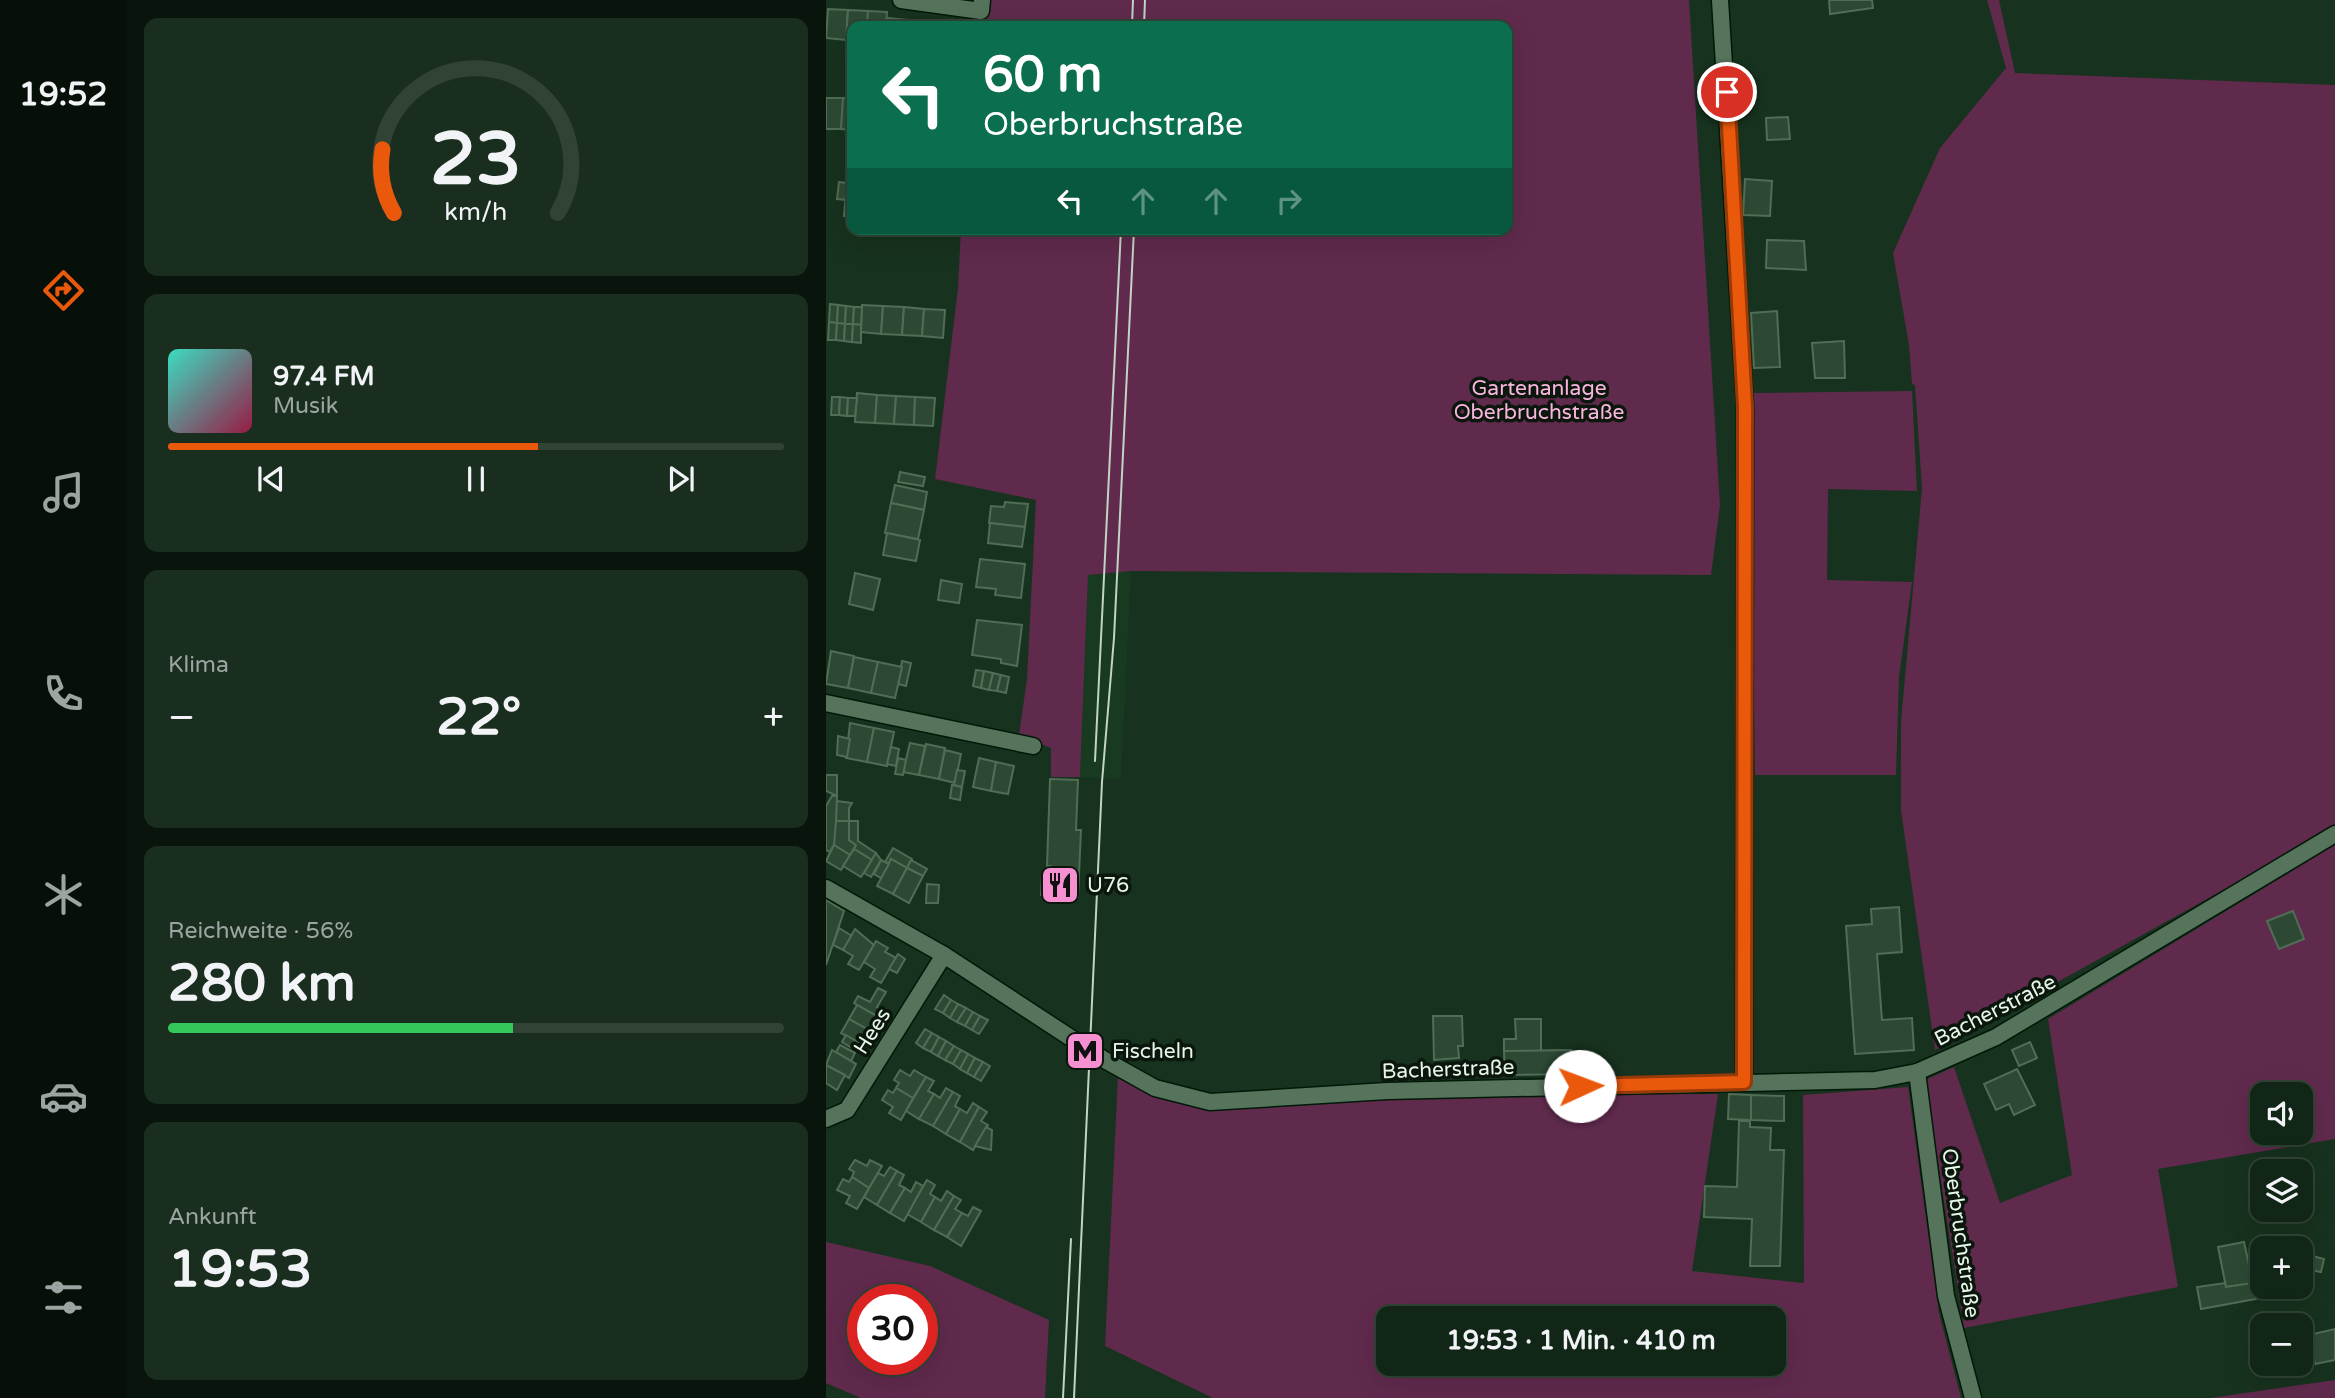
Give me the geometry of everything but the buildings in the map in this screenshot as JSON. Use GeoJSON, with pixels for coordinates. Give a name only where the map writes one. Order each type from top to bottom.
{"type":"FeatureCollection","features":[{"type":"Feature","properties":{"kind":"street"},"geometry":{"type":"LineString","coordinates":[[901,0],[981,11],[982,0]]}},
{"type":"Feature","properties":{"kind":"street"},"geometry":{"type":"LineString","coordinates":[[1720,0],[1745,407],[1744,1082]]}},
{"type":"Feature","properties":{"kind":"street"},"geometry":{"type":"LineString","coordinates":[[826,703],[1032,746]]}},
{"type":"Feature","properties":{"kind":"street","name":"Bacherstraße"},"geometry":{"type":"LineString","coordinates":[[944,955],[1104,1059],[1155,1088],[1210,1102],[1387,1091],[1874,1080],[1917,1072],[1996,1037],[2335,834]]}},
{"type":"Feature","properties":{"kind":"street"},"geometry":{"type":"LineString","coordinates":[[826,888],[944,955]]}},
{"type":"Feature","properties":{"kind":"street","name":"Hees"},"geometry":{"type":"LineString","coordinates":[[827,1119],[847,1110],[944,955]]}},
{"type":"Feature","properties":{"kind":"street","name":"Oberbruchstraße"},"geometry":{"type":"LineString","coordinates":[[1917,1072],[1946,1296],[1973,1398]]}},
{"type":"Feature","properties":{"kind":"shaded area"},"geometry":{"type":"Polygon","coordinates":[[[1131,571],[1121,779],[1080,777],[1088,575],[1131,571]]]}},
{"type":"Feature","properties":{"kind":"green space","name":"Gartenanlage Oberbruchstraße"},"geometry":{"type":"Polygon","coordinates":[[[972,0],[1689,0],[1720,505],[1711,575],[1131,571],[1088,575],[1080,777],[1051,777],[1051,748],[1019,735],[1027,679],[1036,500],[935,479],[958,288],[961,235],[1512,235],[1512,21],[971,21],[972,0]]]}},
{"type":"Feature","properties":{"kind":"green space"},"geometry":{"type":"Polygon","coordinates":[[[1987,0],[1999,0],[2015,73],[2335,85],[2335,828],[1935,1050],[1901,810],[1901,722],[1922,488],[1915,385],[1912,384],[1909,345],[1893,253],[1940,148],[2006,68],[1987,0]]]}},
{"type":"Feature","properties":{"kind":"green space"},"geometry":{"type":"Polygon","coordinates":[[[1912,391],[1917,491],[1828,489],[1827,580],[1912,582],[1899,677],[1896,775],[1755,775],[1750,393],[1912,391]]]}},
{"type":"Feature","properties":{"kind":"green space"},"geometry":{"type":"Polygon","coordinates":[[[2335,845],[2335,1139],[2313,1143],[2313,1082],[2250,1082],[2250,1145],[2300,1145],[2158,1169],[2178,1287],[1964,1328],[1925,1080],[1954,1067],[2000,1203],[2072,1175],[2048,1019],[2335,845]]]}},
{"type":"Feature","properties":{"kind":"green space"},"geometry":{"type":"Polygon","coordinates":[[[1118,1076],[1164,1099],[1209,1108],[1423,1095],[1718,1094],[1692,1271],[1804,1283],[1803,1095],[1908,1087],[1939,1313],[1961,1398],[1213,1398],[1105,1346],[1118,1076]]]}},
{"type":"Feature","properties":{"kind":"green space"},"geometry":{"type":"Polygon","coordinates":[[[826,1242],[930,1266],[1049,1320],[1045,1398],[861,1398],[826,1383],[826,1242]]]}},
{"type":"Feature","properties":{"kind":"green space"},"geometry":{"type":"Polygon","coordinates":[[[2335,1380],[2335,1398],[2210,1398],[2335,1380]]]}},
{"type":"Feature","properties":{"kind":"tram line"},"geometry":{"type":"LineString","coordinates":[[1132,21],[1133,0]]}},
{"type":"Feature","properties":{"kind":"tram line"},"geometry":{"type":"LineString","coordinates":[[1144,21],[1145,0]]}},
{"type":"Feature","properties":{"kind":"tram line"},"geometry":{"type":"LineString","coordinates":[[1095,761],[1121,235]]}},
{"type":"Feature","properties":{"kind":"tram line"},"geometry":{"type":"LineString","coordinates":[[1074,1398],[1102,782],[1114,638],[1134,235]]}},
{"type":"Feature","properties":{"kind":"tram line"},"geometry":{"type":"LineString","coordinates":[[1063,1398],[1071,1239]]}},
{"type":"Feature","properties":{"kind":"place","name":"U76"},"geometry":{"type":"Point","coordinates":[1060,885]}},
{"type":"Feature","properties":{"kind":"place","name":"Fischeln"},"geometry":{"type":"Point","coordinates":[1085,1051]}},
{"type":"Feature","properties":{"kind":"route"},"geometry":{"type":"LineString","coordinates":[[1580,1086],[1744,1082],[1745,407],[1727,92]]}}]}
